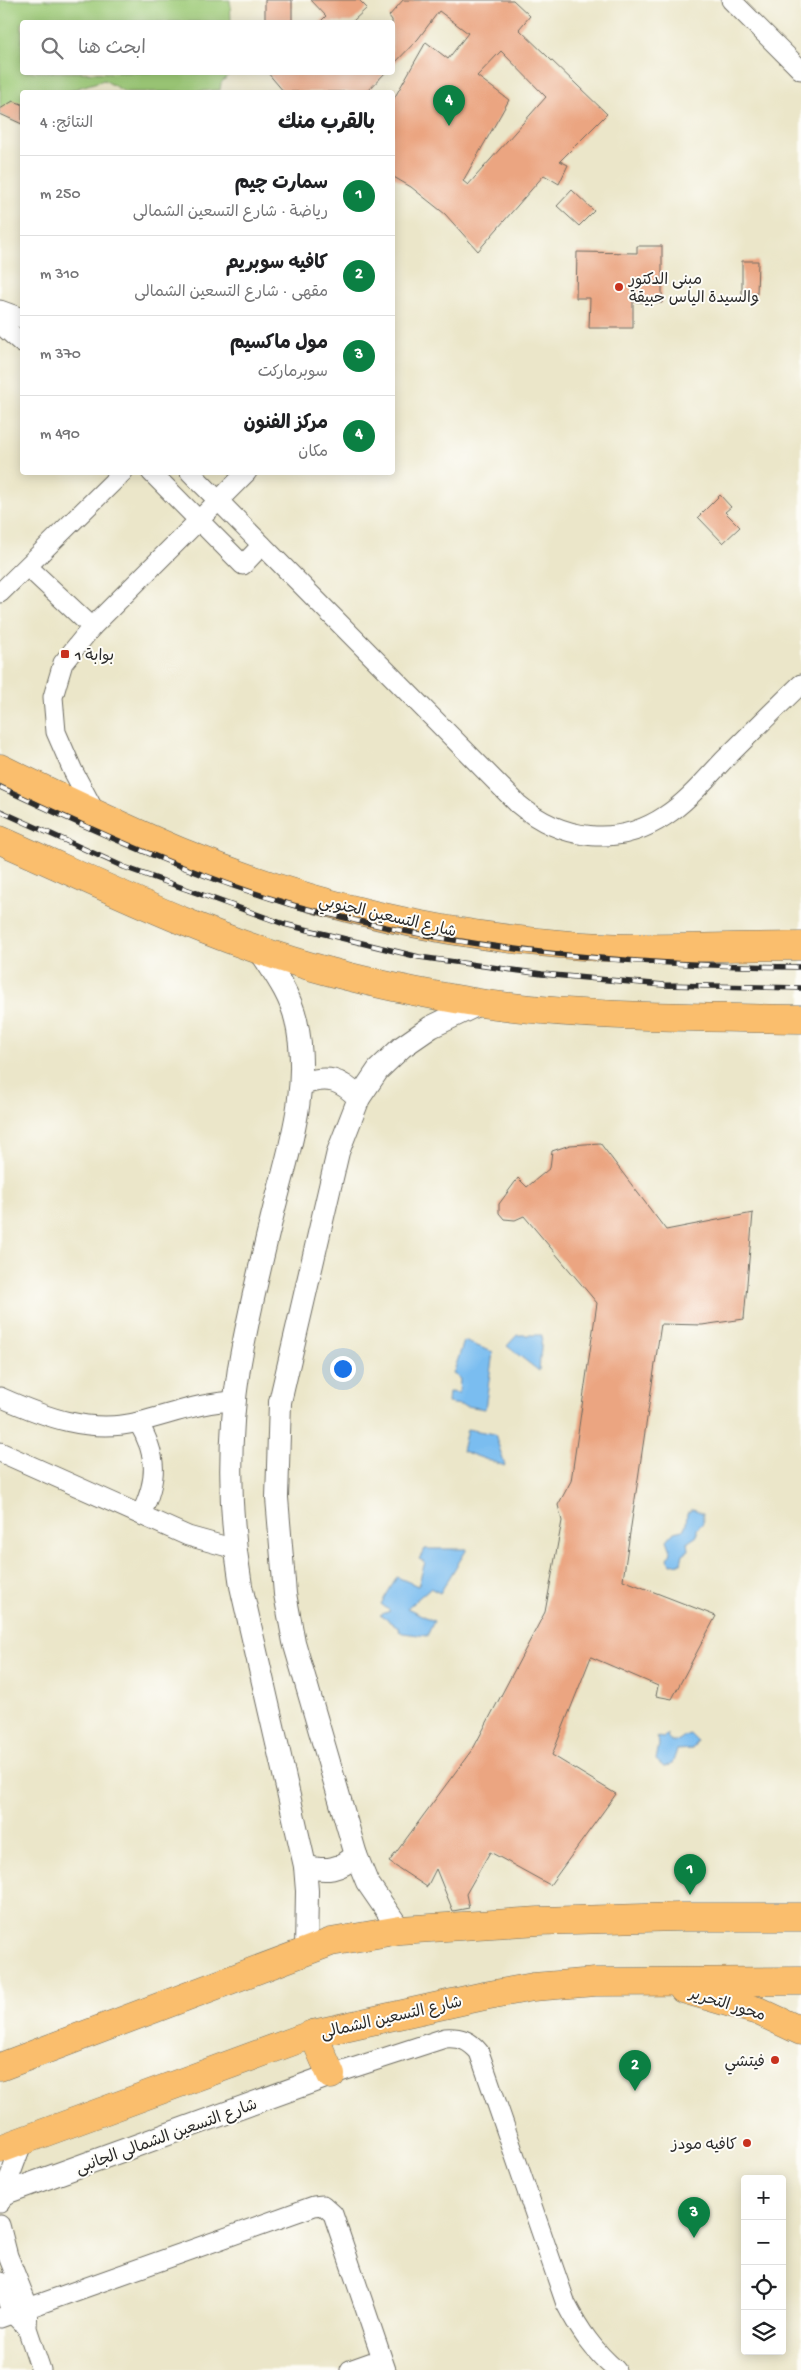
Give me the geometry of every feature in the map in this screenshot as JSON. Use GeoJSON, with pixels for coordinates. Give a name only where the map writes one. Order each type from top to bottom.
{"type":"FeatureCollection","features":[{"type":"Feature","properties":{"kind":"main road","name":"شارع التسعين الجنوبي"},"geometry":{"type":"LineString","coordinates":[[0,768],[96,814],[243,876],[334,904],[397,920],[487,936],[560,945],[670,949],[801,946]]}},
{"type":"Feature","properties":{"kind":"main road"},"geometry":{"type":"LineString","coordinates":[[0,840],[217,936],[357,979],[481,1003],[629,1015],[801,1019]]}},
{"type":"Feature","properties":{"kind":"main road"},"geometry":{"type":"LineString","coordinates":[[768,946],[801,928]]}},
{"type":"Feature","properties":{"kind":"main road"},"geometry":{"type":"LineString","coordinates":[[0,2067],[331,1942],[400,1930],[549,1921],[678,1917],[801,1917]]}},
{"type":"Feature","properties":{"kind":"main road","name":"شارع التسعين الشمالى"},"geometry":{"type":"LineString","coordinates":[[12,2145],[313,2034],[484,1996],[533,1987],[652,1980],[801,1981]]}},
{"type":"Feature","properties":{"kind":"main road","name":"محور التحرير"},"geometry":{"type":"LineString","coordinates":[[652,1980],[758,2011],[801,2031]]}},
{"type":"Feature","properties":{"kind":"main road"},"geometry":{"type":"LineString","coordinates":[[313,2034],[331,2075]]}},
{"type":"Feature","properties":{"kind":"street"},"geometry":{"type":"LineString","coordinates":[[731,0],[801,70]]}},
{"type":"Feature","properties":{"kind":"street"},"geometry":{"type":"LineString","coordinates":[[0,310],[20,317]]}},
{"type":"Feature","properties":{"kind":"street"},"geometry":{"type":"LineString","coordinates":[[0,324],[20,341]]}},
{"type":"Feature","properties":{"kind":"street"},"geometry":{"type":"LineString","coordinates":[[0,593],[120,475]]}},
{"type":"Feature","properties":{"kind":"street"},"geometry":{"type":"LineString","coordinates":[[154,475],[242,565],[262,545]]}},
{"type":"Feature","properties":{"kind":"street"},"geometry":{"type":"LineString","coordinates":[[193,475],[518,804],[544,823],[575,834],[591,836],[623,834],[638,830],[667,815],[801,684]]}},
{"type":"Feature","properties":{"kind":"street"},"geometry":{"type":"LineString","coordinates":[[96,814],[62,748],[53,714],[57,680],[63,663],[92,627],[244,475]]}},
{"type":"Feature","properties":{"kind":"street"},"geometry":{"type":"LineString","coordinates":[[28,567],[92,627]]}},
{"type":"Feature","properties":{"kind":"street"},"geometry":{"type":"LineString","coordinates":[[260,950],[285,988],[296,1019],[301,1048],[302,1084],[292,1138],[250,1313],[239,1369],[232,1499],[235,1549],[254,1649],[305,1866],[307,1891],[306,1951]]}},
{"type":"Feature","properties":{"kind":"street"},"geometry":{"type":"LineString","coordinates":[[400,1930],[366,1882],[356,1855],[292,1634],[279,1547],[277,1450],[280,1402],[338,1152],[359,1098],[378,1070],[402,1047],[431,1027],[481,1003]]}},
{"type":"Feature","properties":{"kind":"street"},"geometry":{"type":"LineString","coordinates":[[302,1084],[318,1079],[334,1080],[348,1086],[359,1098]]}},
{"type":"Feature","properties":{"kind":"street"},"geometry":{"type":"LineString","coordinates":[[0,1397],[47,1417],[66,1422],[102,1426],[138,1422],[194,1406],[236,1401]]}},
{"type":"Feature","properties":{"kind":"street"},"geometry":{"type":"LineString","coordinates":[[138,1422],[148,1439],[153,1458],[152,1487],[142,1514]]}},
{"type":"Feature","properties":{"kind":"street"},"geometry":{"type":"LineString","coordinates":[[0,1452],[188,1536],[235,1549]]}},
{"type":"Feature","properties":{"kind":"street"},"geometry":{"type":"LineString","coordinates":[[305,1866],[318,1870],[332,1870],[346,1864],[356,1855]]}},
{"type":"Feature","properties":{"kind":"street"},"geometry":{"type":"LineString","coordinates":[[331,2075],[445,2038],[464,2039],[473,2045],[479,2052],[566,2304],[580,2331],[599,2355],[616,2370]]}},
{"type":"Feature","properties":{"kind":"street","name":"شارع التسعين الشمالى الجانبى"},"geometry":{"type":"LineString","coordinates":[[1,2198],[331,2075]]}},
{"type":"Feature","properties":{"kind":"street"},"geometry":{"type":"LineString","coordinates":[[1,2198],[12,2145]]}},
{"type":"Feature","properties":{"kind":"street"},"geometry":{"type":"LineString","coordinates":[[13,2312],[314,2206],[323,2205],[333,2214],[384,2364],[350,2370]]}},
{"type":"Feature","properties":{"kind":"street"},"geometry":{"type":"LineString","coordinates":[[0,2225],[8,2256],[13,2312]]}},
{"type":"Feature","properties":{"kind":"street"},"geometry":{"type":"LineString","coordinates":[[0,2282],[13,2312],[27,2328],[41,2370]]}},
{"type":"Feature","properties":{"kind":"green space"},"geometry":{"type":"Polygon","coordinates":[[[0,0],[230,0],[231,20],[20,20],[20,75],[229,75],[221,83],[220,90],[122,90],[104,80],[71,90],[20,90],[20,123],[0,114],[0,0]]]}},
{"type":"Feature","properties":{"kind":"water"},"geometry":{"type":"Polygon","coordinates":[[[517,1335],[542,1335],[539,1371],[507,1346],[517,1335]]]}},
{"type":"Feature","properties":{"kind":"water"},"geometry":{"type":"Polygon","coordinates":[[[464,1341],[493,1352],[485,1409],[448,1403],[449,1392],[459,1393],[460,1378],[453,1374],[464,1341]]]}},
{"type":"Feature","properties":{"kind":"water"},"geometry":{"type":"Polygon","coordinates":[[[467,1429],[495,1434],[505,1466],[462,1451],[467,1429]]]}},
{"type":"Feature","properties":{"kind":"water"},"geometry":{"type":"Polygon","coordinates":[[[693,1509],[703,1513],[703,1523],[697,1529],[697,1536],[688,1542],[689,1550],[683,1554],[681,1563],[671,1564],[668,1559],[671,1551],[667,1540],[674,1532],[683,1530],[686,1524],[687,1513],[693,1509]]]}},
{"type":"Feature","properties":{"kind":"water"},"geometry":{"type":"Polygon","coordinates":[[[425,1549],[467,1549],[440,1593],[430,1588],[407,1608],[434,1621],[427,1636],[403,1633],[399,1631],[400,1628],[380,1615],[390,1611],[381,1604],[397,1577],[418,1586],[425,1562],[419,1559],[425,1549]]]}},
{"type":"Feature","properties":{"kind":"water"},"geometry":{"type":"Polygon","coordinates":[[[667,1734],[668,1739],[671,1741],[677,1741],[690,1734],[697,1741],[692,1749],[677,1750],[672,1764],[664,1767],[656,1760],[659,1744],[657,1737],[663,1738],[667,1734]]]}},
{"type":"Feature","properties":{"kind":"building"},"geometry":{"type":"Polygon","coordinates":[[[265,0],[292,0],[292,20],[265,20],[265,0]]]}},
{"type":"Feature","properties":{"kind":"building"},"geometry":{"type":"Polygon","coordinates":[[[311,0],[359,0],[367,8],[354,20],[322,20],[326,16],[311,0]]]}},
{"type":"Feature","properties":{"kind":"building"},"geometry":{"type":"Polygon","coordinates":[[[403,0],[513,0],[530,16],[519,29],[607,114],[560,161],[568,165],[559,184],[544,175],[478,251],[445,214],[411,187],[395,178],[395,97],[426,42],[448,59],[468,33],[439,11],[418,39],[395,63],[395,20],[392,20],[389,16],[403,0]],[[501,51],[477,76],[509,100],[463,181],[468,185],[546,97],[501,51]]]}},
{"type":"Feature","properties":{"kind":"building"},"geometry":{"type":"Polygon","coordinates":[[[270,75],[383,75],[369,90],[282,90],[270,75]]]}},
{"type":"Feature","properties":{"kind":"building"},"geometry":{"type":"Polygon","coordinates":[[[13,101],[20,103],[20,123],[0,114],[0,109],[13,101]]]}},
{"type":"Feature","properties":{"kind":"building"},"geometry":{"type":"Polygon","coordinates":[[[572,190],[594,211],[579,226],[557,206],[572,190]]]}},
{"type":"Feature","properties":{"kind":"building","name":"مبنى الدكتور والسيدة الياس حبيقة"},"geometry":{"type":"Polygon","coordinates":[[[637,246],[662,246],[662,303],[633,302],[633,328],[589,328],[590,298],[576,298],[577,252],[637,253],[637,246]]]}},
{"type":"Feature","properties":{"kind":"building"},"geometry":{"type":"Polygon","coordinates":[[[742,261],[758,261],[757,294],[742,294],[742,261]]]}},
{"type":"Feature","properties":{"kind":"building"},"geometry":{"type":"Polygon","coordinates":[[[720,495],[731,507],[725,512],[740,527],[723,543],[698,517],[720,495]]]}},
{"type":"Feature","properties":{"kind":"building"},"geometry":{"type":"Polygon","coordinates":[[[600,1143],[666,1230],[753,1213],[744,1319],[702,1325],[661,1324],[623,1580],[716,1616],[672,1699],[656,1696],[658,1686],[591,1657],[552,1755],[616,1794],[550,1885],[490,1852],[466,1894],[469,1908],[453,1911],[436,1869],[427,1887],[389,1862],[474,1747],[545,1612],[562,1521],[558,1505],[571,1481],[597,1303],[524,1216],[515,1220],[504,1219],[499,1213],[499,1204],[518,1178],[527,1187],[550,1168],[552,1151],[570,1145],[600,1143]]]}},
{"type":"Feature","properties":{"kind":"railway"},"geometry":{"type":"LineString","coordinates":[[0,787],[106,835],[215,879],[306,909],[358,921],[468,942],[578,956],[690,964],[801,967]]}},
{"type":"Feature","properties":{"kind":"railway"},"geometry":{"type":"LineString","coordinates":[[0,811],[124,867],[284,924],[419,957],[542,974],[664,985],[801,988]]}},
{"type":"Feature","properties":{"kind":"place","name":"مركز الفنون"},"geometry":{"type":"Point","coordinates":[449,126]}},
{"type":"Feature","properties":{"kind":"place","name":"مبنى الدكتور والسيدة الياس حبيقة"},"geometry":{"type":"Point","coordinates":[619,287]}},
{"type":"Feature","properties":{"kind":"place","name":"بوابة 1"},"geometry":{"type":"Point","coordinates":[65,654]}},
{"type":"Feature","properties":{"kind":"place","name":"سمارت چيم"},"geometry":{"type":"Point","coordinates":[690,1895]}},
{"type":"Feature","properties":{"kind":"place","name":"فيتشي"},"geometry":{"type":"Point","coordinates":[775,2060]}},
{"type":"Feature","properties":{"kind":"place","name":"كافيه سوبريم"},"geometry":{"type":"Point","coordinates":[635,2091]}},
{"type":"Feature","properties":{"kind":"place","name":"كافيه مودز"},"geometry":{"type":"Point","coordinates":[747,2143]}},
{"type":"Feature","properties":{"kind":"place","name":"مول ماكسيم"},"geometry":{"type":"Point","coordinates":[694,2238]}}]}
